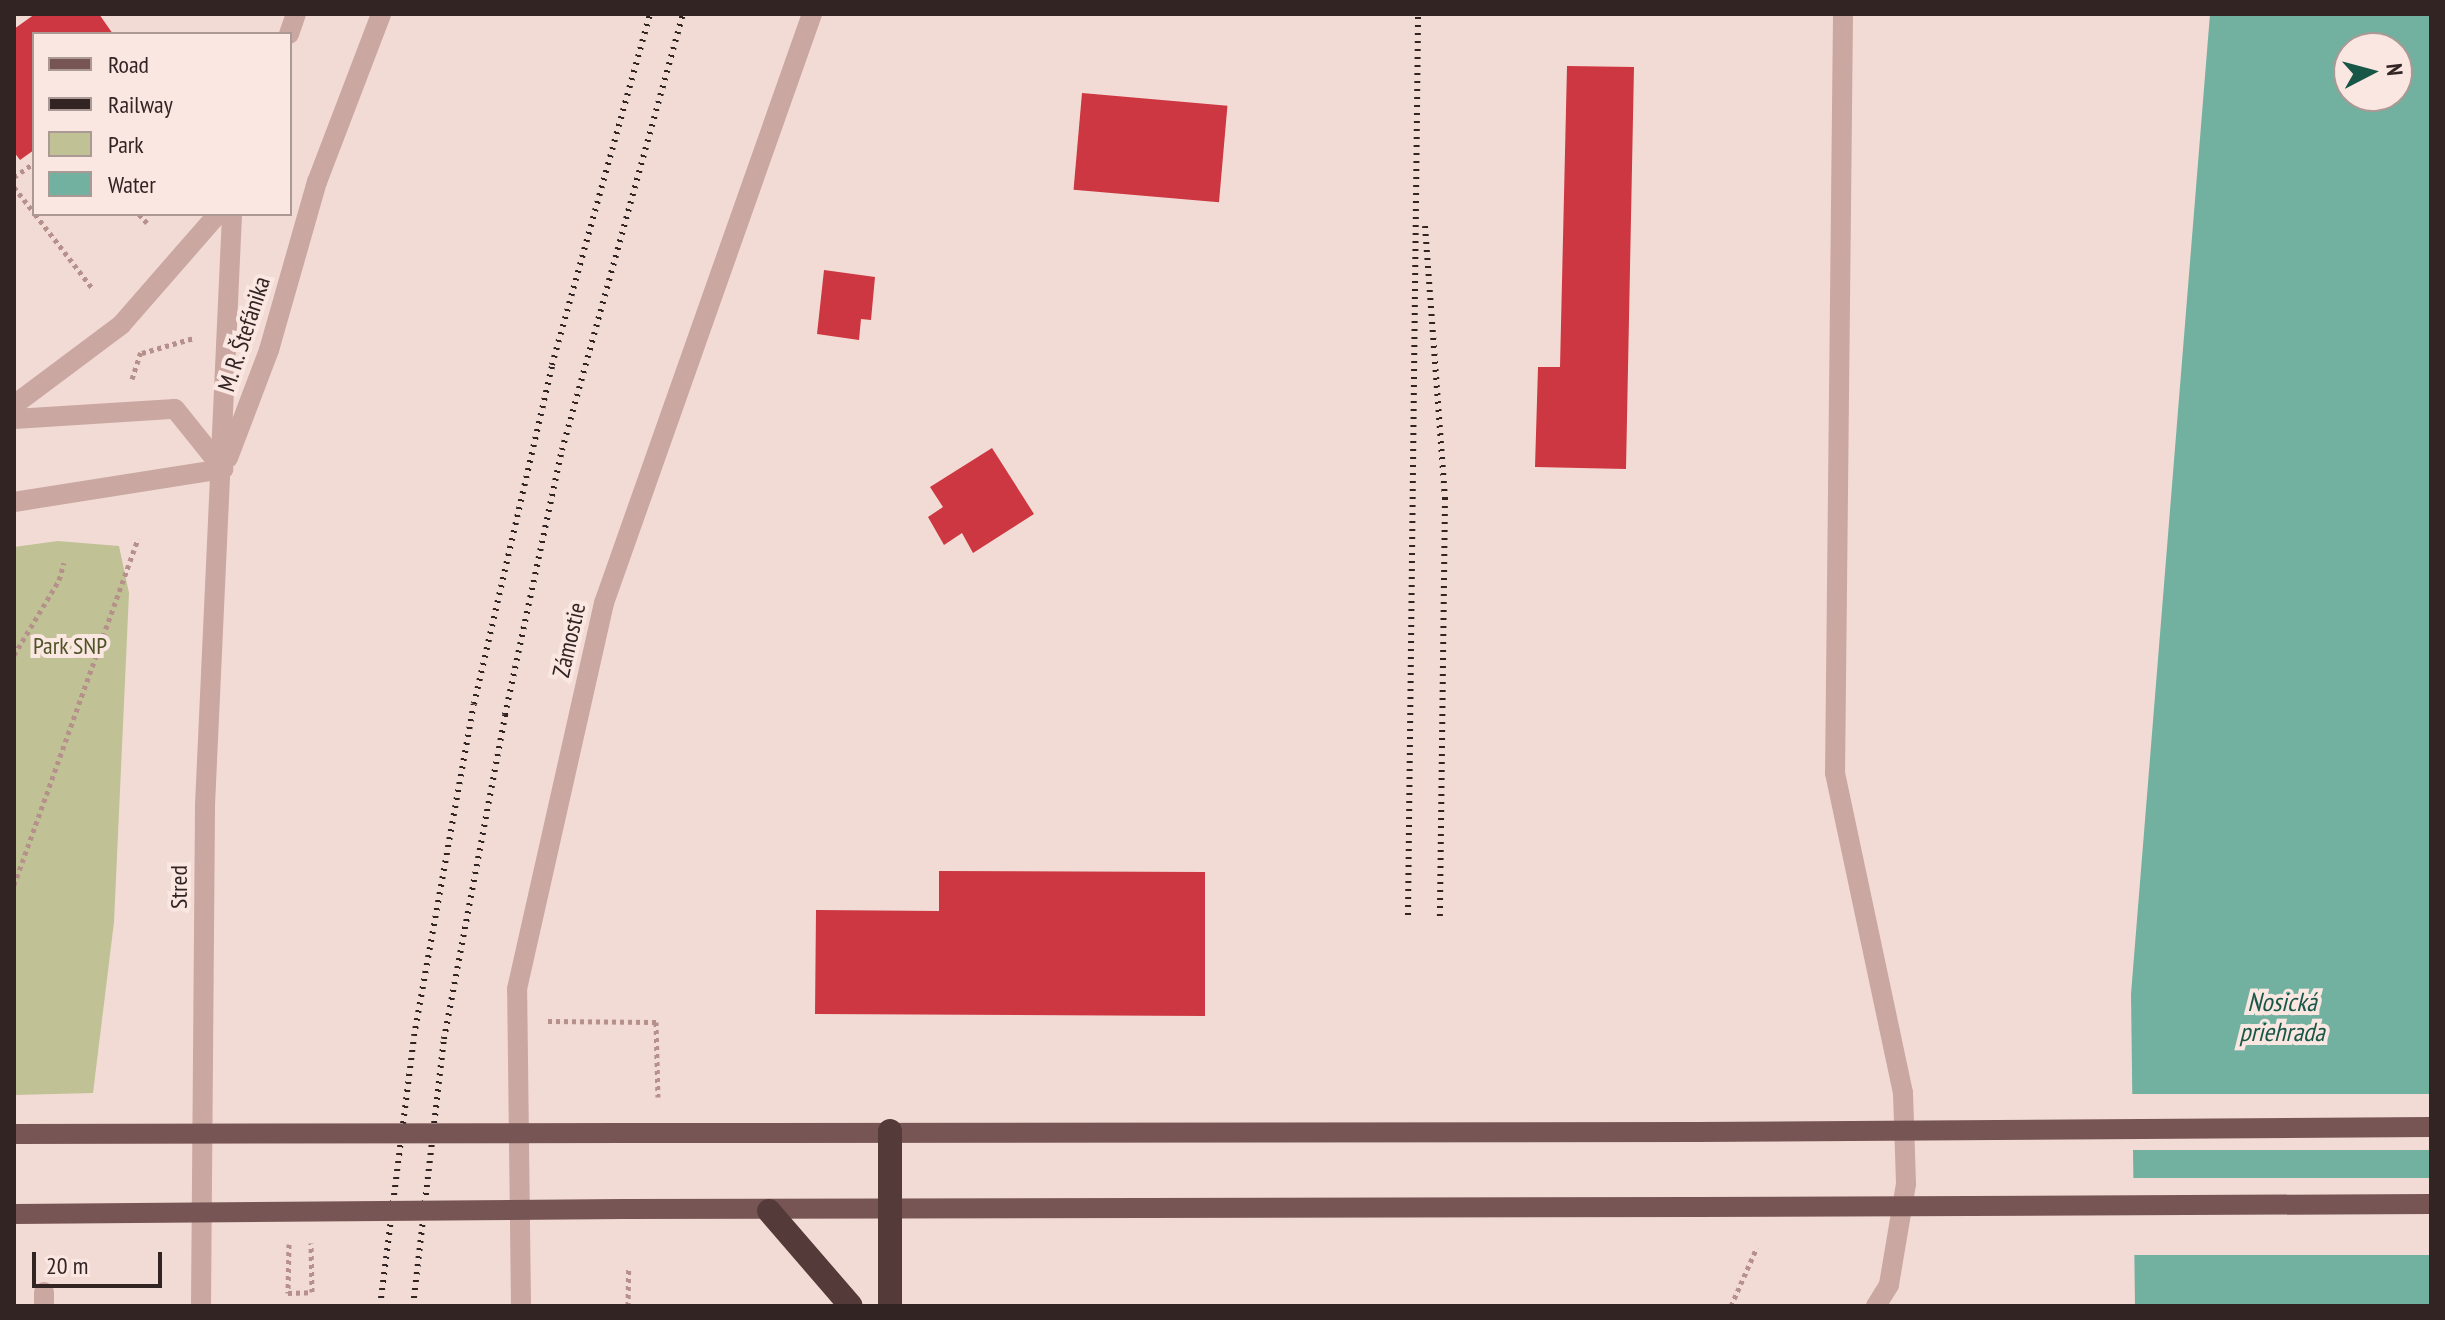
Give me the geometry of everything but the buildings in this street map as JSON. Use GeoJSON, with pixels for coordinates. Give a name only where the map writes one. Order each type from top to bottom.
{"type":"FeatureCollection","features":[{"type":"Feature","properties":{"kind":"highway"},"geometry":{"type":"LineString","coordinates":[[890,1131],[890,1306]]}},
{"type":"Feature","properties":{"kind":"highway"},"geometry":{"type":"LineString","coordinates":[[769,1211],[851,1306]]}},
{"type":"Feature","properties":{"kind":"main road"},"geometry":{"type":"LineString","coordinates":[[14,1134],[1697,1132],[2431,1127]]}},
{"type":"Feature","properties":{"kind":"main road"},"geometry":{"type":"LineString","coordinates":[[14,1214],[623,1209],[891,1212],[2431,1204]]}},
{"type":"Feature","properties":{"kind":"street","name":"M. R. Štefánika"},"geometry":{"type":"LineString","coordinates":[[223,469],[269,350],[317,182],[381,14]]}},
{"type":"Feature","properties":{"kind":"street","name":"Zámostie"},"geometry":{"type":"LineString","coordinates":[[521,1306],[517,989],[593,650],[604,603],[812,14]]}},
{"type":"Feature","properties":{"kind":"street"},"geometry":{"type":"LineString","coordinates":[[1843,14],[1835,773],[1903,1093],[1906,1184],[1889,1285],[1876,1306]]}},
{"type":"Feature","properties":{"kind":"street"},"geometry":{"type":"LineString","coordinates":[[14,405],[121,325],[216,216]]}},
{"type":"Feature","properties":{"kind":"street","name":"Stred"},"geometry":{"type":"LineString","coordinates":[[201,1306],[205,805],[223,469],[232,216]]}},
{"type":"Feature","properties":{"kind":"street"},"geometry":{"type":"LineString","coordinates":[[14,419],[175,409],[223,469]]}},
{"type":"Feature","properties":{"kind":"street"},"geometry":{"type":"LineString","coordinates":[[14,502],[118,482],[223,469]]}},
{"type":"Feature","properties":{"kind":"path"},"geometry":{"type":"LineString","coordinates":[[14,177],[32,164]]}},
{"type":"Feature","properties":{"kind":"path"},"geometry":{"type":"LineString","coordinates":[[14,187],[32,211]]}},
{"type":"Feature","properties":{"kind":"path"},"geometry":{"type":"LineString","coordinates":[[36,216],[93,289]]}},
{"type":"Feature","properties":{"kind":"path"},"geometry":{"type":"LineString","coordinates":[[141,216],[147,223]]}},
{"type":"Feature","properties":{"kind":"path"},"geometry":{"type":"LineString","coordinates":[[142,353],[194,338]]}},
{"type":"Feature","properties":{"kind":"path"},"geometry":{"type":"LineString","coordinates":[[133,341],[142,353]]}},
{"type":"Feature","properties":{"kind":"path"},"geometry":{"type":"LineString","coordinates":[[130,384],[142,353]]}},
{"type":"Feature","properties":{"kind":"path"},"geometry":{"type":"LineString","coordinates":[[14,885],[138,539]]}},
{"type":"Feature","properties":{"kind":"path"},"geometry":{"type":"LineString","coordinates":[[14,655],[59,580],[64,563]]}},
{"type":"Feature","properties":{"kind":"path"},"geometry":{"type":"LineString","coordinates":[[544,1020],[656,1022],[658,1097]]}},
{"type":"Feature","properties":{"kind":"path"},"geometry":{"type":"LineString","coordinates":[[289,1251],[288,1293],[312,1292],[311,1239]]}},
{"type":"Feature","properties":{"kind":"path"},"geometry":{"type":"LineString","coordinates":[[1731,1306],[1757,1247]]}},
{"type":"Feature","properties":{"kind":"path"},"geometry":{"type":"LineString","coordinates":[[628,1306],[629,1267]]}},
{"type":"Feature","properties":{"kind":"green space","name":"Park SNP"},"geometry":{"type":"Polygon","coordinates":[[[58,541],[119,546],[129,593],[114,922],[93,1093],[14,1095],[14,547],[58,541]]]}},
{"type":"Feature","properties":{"kind":"water","name":"Nosická priehrada"},"geometry":{"type":"Polygon","coordinates":[[[2210,14],[2431,14],[2431,1306],[2135,1306],[2131,994],[2210,14]]]}},
{"type":"Feature","properties":{"kind":"pier"},"geometry":{"type":"Polygon","coordinates":[[[2128,1094],[2431,1094],[2431,1150],[2128,1150],[2128,1094]]]}},
{"type":"Feature","properties":{"kind":"pier"},"geometry":{"type":"Polygon","coordinates":[[[2129,1178],[2431,1178],[2431,1255],[2129,1255],[2129,1178]]]}},
{"type":"Feature","properties":{"kind":"railway"},"geometry":{"type":"LineString","coordinates":[[380,1306],[414,1036],[474,704],[552,365],[650,14]]}},
{"type":"Feature","properties":{"kind":"railway"},"geometry":{"type":"LineString","coordinates":[[413,1306],[444,1039],[505,715],[562,450],[683,14]]}},
{"type":"Feature","properties":{"kind":"railway"},"geometry":{"type":"LineString","coordinates":[[1408,915],[1418,14]]}},
{"type":"Feature","properties":{"kind":"railway"},"geometry":{"type":"LineString","coordinates":[[1425,226],[1445,498],[1440,917]]}}]}
